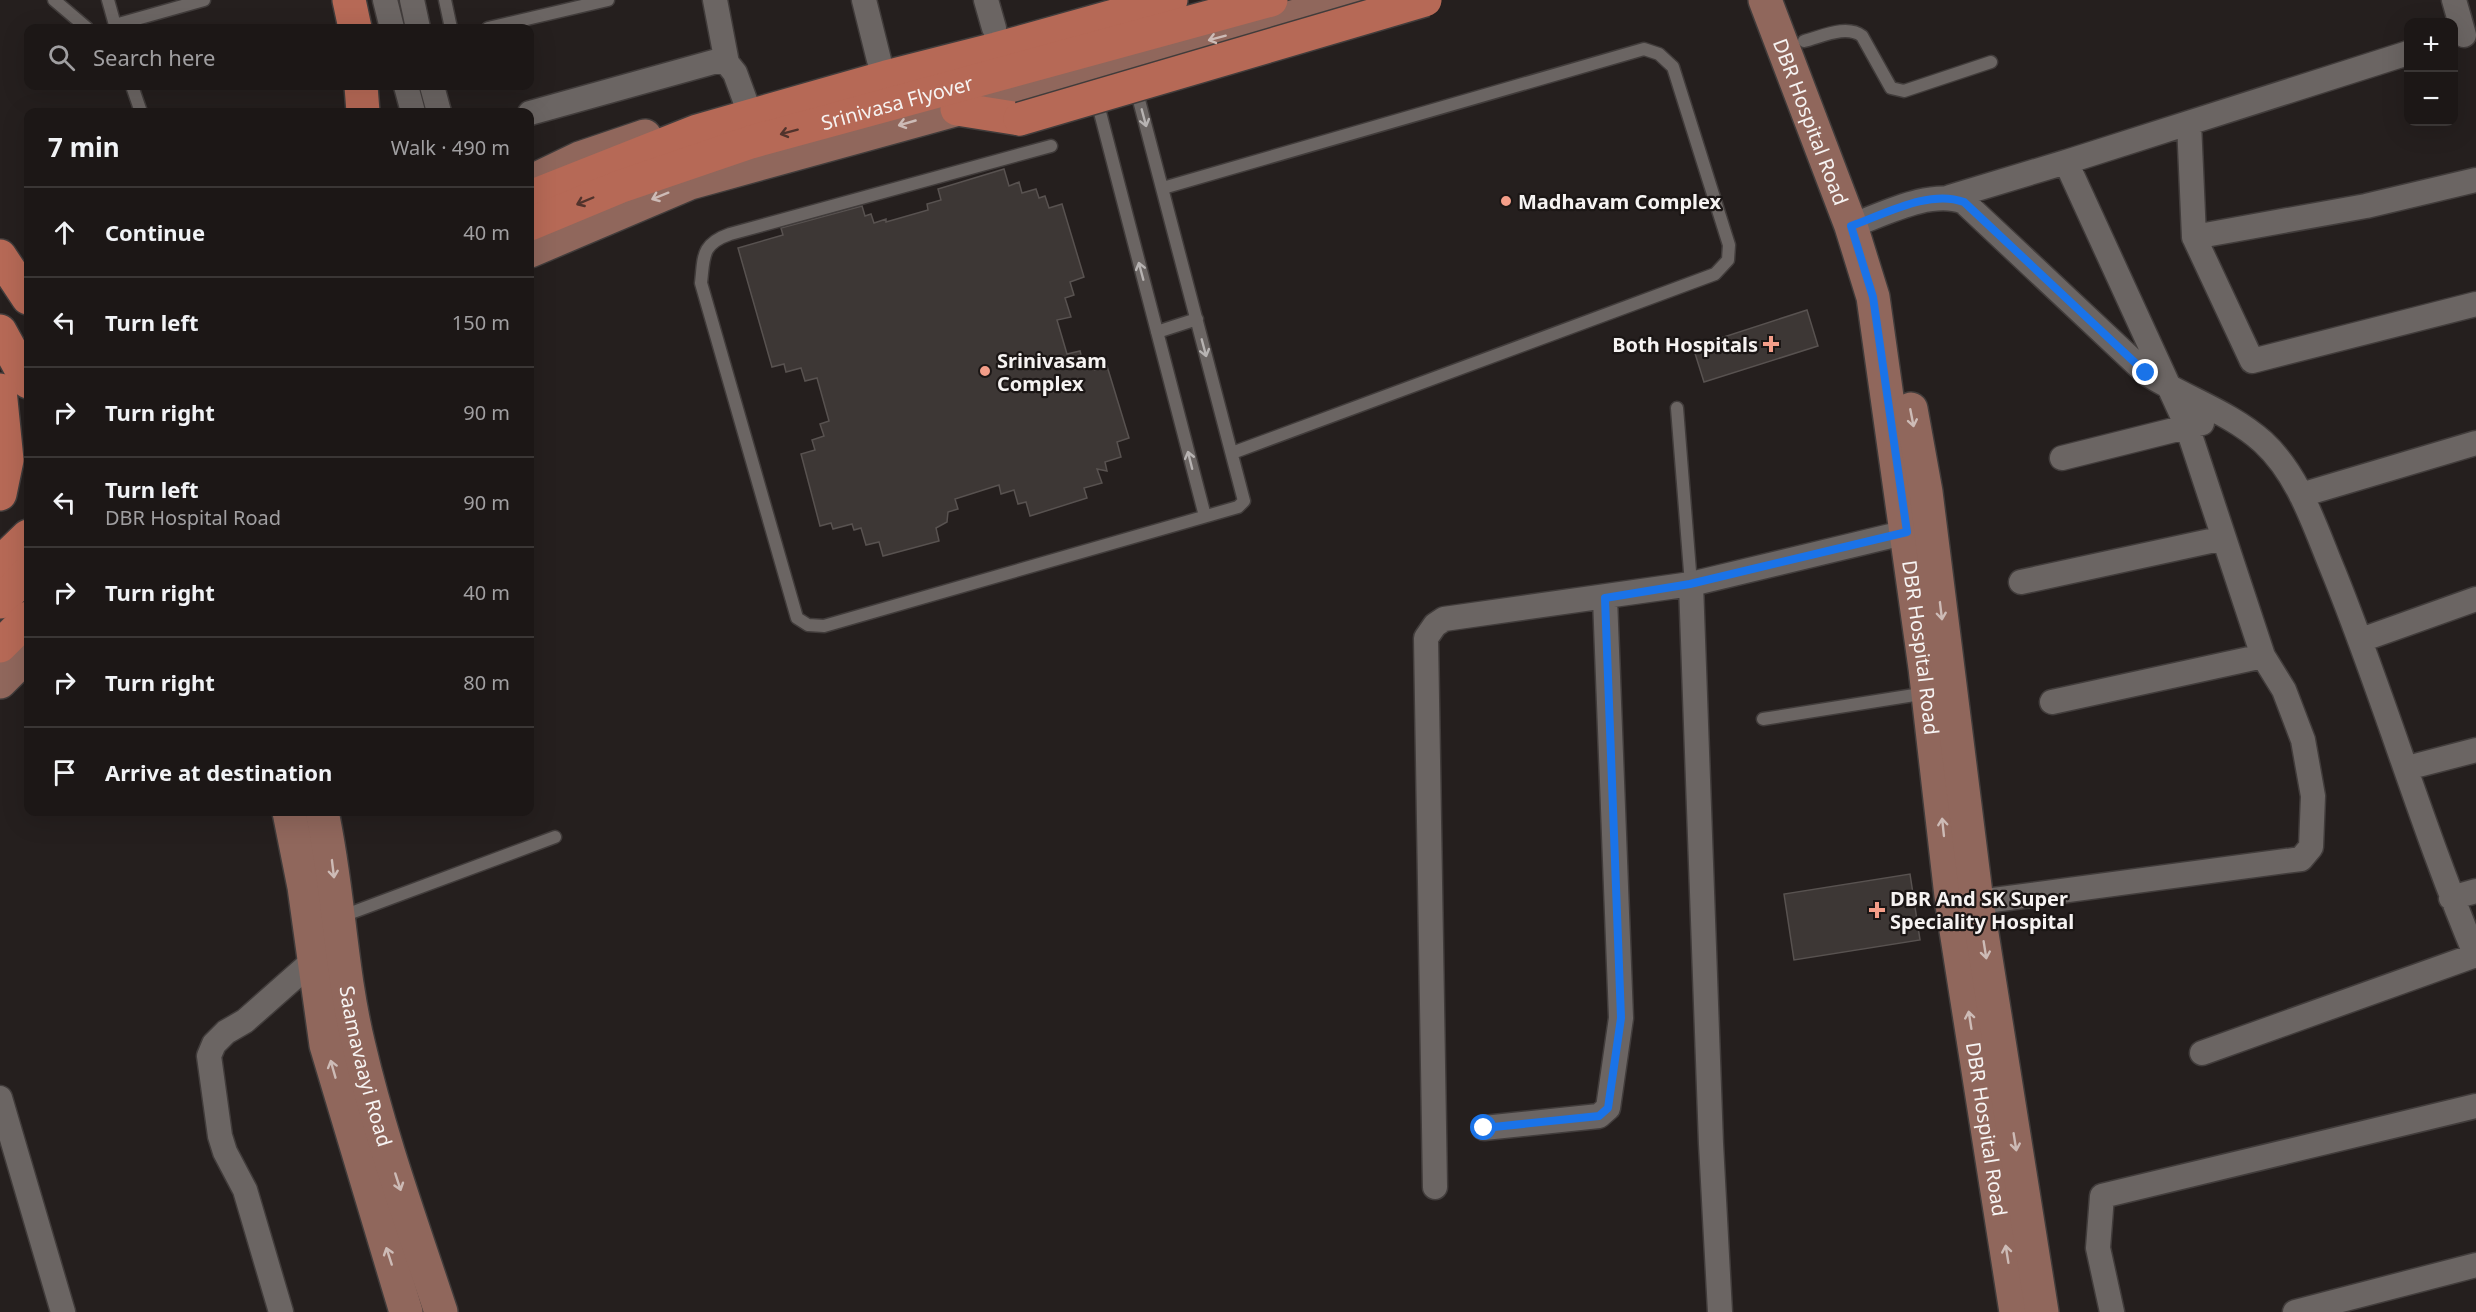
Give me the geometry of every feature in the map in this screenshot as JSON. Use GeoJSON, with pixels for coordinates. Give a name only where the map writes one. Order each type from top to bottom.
{"type":"FeatureCollection","features":[{"type":"Feature","properties":{"kind":"main road"},"geometry":{"type":"LineString","coordinates":[[349,0],[354,24]]}},
{"type":"Feature","properties":{"kind":"main road"},"geometry":{"type":"LineString","coordinates":[[764,95],[879,60],[990,14],[1089,0]]}},
{"type":"Feature","properties":{"kind":"main road","name":"Srinivasa Flyover"},"geometry":{"type":"LineString","coordinates":[[534,195],[698,131],[886,77],[996,50],[1171,0]]}},
{"type":"Feature","properties":{"kind":"main road","name":"Srinivasa Flyover"},"geometry":{"type":"LineString","coordinates":[[534,222],[619,186],[751,142],[1271,0]]}},
{"type":"Feature","properties":{"kind":"main road"},"geometry":{"type":"LineString","coordinates":[[957,109],[1020,119],[1425,0]]}},
{"type":"Feature","properties":{"kind":"main road"},"geometry":{"type":"LineString","coordinates":[[361,90],[363,108]]}},
{"type":"Feature","properties":{"kind":"main road"},"geometry":{"type":"LineString","coordinates":[[0,256],[24,292]]}},
{"type":"Feature","properties":{"kind":"main road"},"geometry":{"type":"LineString","coordinates":[[0,331],[24,375]]}},
{"type":"Feature","properties":{"kind":"main road"},"geometry":{"type":"LineString","coordinates":[[0,390],[7,460],[0,494]]}},
{"type":"Feature","properties":{"kind":"main road"},"geometry":{"type":"LineString","coordinates":[[0,563],[24,540]]}},
{"type":"Feature","properties":{"kind":"main road"},"geometry":{"type":"LineString","coordinates":[[0,602],[24,577]]}},
{"type":"Feature","properties":{"kind":"main road"},"geometry":{"type":"LineString","coordinates":[[0,646],[24,622]]}},
{"type":"Feature","properties":{"kind":"street"},"geometry":{"type":"LineString","coordinates":[[385,0],[391,24]]}},
{"type":"Feature","properties":{"kind":"street"},"geometry":{"type":"LineString","coordinates":[[412,0],[417,24]]}},
{"type":"Feature","properties":{"kind":"street"},"geometry":{"type":"LineString","coordinates":[[715,0],[727,63],[735,74],[764,95]]}},
{"type":"Feature","properties":{"kind":"street"},"geometry":{"type":"LineString","coordinates":[[864,0],[879,60]]}},
{"type":"Feature","properties":{"kind":"street"},"geometry":{"type":"LineString","coordinates":[[534,180],[580,158],[764,95],[1137,0]]}},
{"type":"Feature","properties":{"kind":"street"},"geometry":{"type":"LineString","coordinates":[[534,249],[690,183],[1354,0]]}},
{"type":"Feature","properties":{"kind":"street","name":"DBR Hospital Road"},"geometry":{"type":"LineString","coordinates":[[1765,0],[1860,223],[1893,313],[1926,492],[1965,904],[2016,1312]]}},
{"type":"Feature","properties":{"kind":"street","name":"DBR Hospital Road"},"geometry":{"type":"LineString","coordinates":[[1790,0],[1860,223],[1873,297],[1928,693],[1965,904],[2042,1312]]}},
{"type":"Feature","properties":{"kind":"street"},"geometry":{"type":"LineString","coordinates":[[2454,0],[2465,35]]}},
{"type":"Feature","properties":{"kind":"street"},"geometry":{"type":"LineString","coordinates":[[1860,223],[1935,197],[1950,197],[2066,162],[2404,55]]}},
{"type":"Feature","properties":{"kind":"street"},"geometry":{"type":"LineString","coordinates":[[534,112],[717,61],[727,63]]}},
{"type":"Feature","properties":{"kind":"street"},"geometry":{"type":"LineString","coordinates":[[407,90],[412,108]]}},
{"type":"Feature","properties":{"kind":"street"},"geometry":{"type":"LineString","coordinates":[[433,90],[437,108]]}},
{"type":"Feature","properties":{"kind":"street"},"geometry":{"type":"LineString","coordinates":[[2189,123],[2194,237],[2252,362],[2476,304]]}},
{"type":"Feature","properties":{"kind":"street"},"geometry":{"type":"LineString","coordinates":[[1965,904],[2301,860],[2311,847],[2313,796],[2303,740],[2284,690],[2264,656],[2187,426],[2066,162]]}},
{"type":"Feature","properties":{"kind":"street"},"geometry":{"type":"LineString","coordinates":[[2194,237],[2366,206],[2476,180]]}},
{"type":"Feature","properties":{"kind":"street"},"geometry":{"type":"LineString","coordinates":[[1950,197],[1964,202],[2146,373],[2172,390],[2227,418],[2263,442],[2282,464],[2301,495],[2361,640],[2451,898],[2476,956],[2202,1053]]}},
{"type":"Feature","properties":{"kind":"street"},"geometry":{"type":"LineString","coordinates":[[2062,458],[2227,418]]}},
{"type":"Feature","properties":{"kind":"street"},"geometry":{"type":"LineString","coordinates":[[2301,495],[2476,443]]}},
{"type":"Feature","properties":{"kind":"street"},"geometry":{"type":"LineString","coordinates":[[1435,1187],[1426,638],[1435,625],[1444,619],[1605,598],[1690,584],[1907,532]]}},
{"type":"Feature","properties":{"kind":"street"},"geometry":{"type":"LineString","coordinates":[[2021,582],[2224,538]]}},
{"type":"Feature","properties":{"kind":"street"},"geometry":{"type":"LineString","coordinates":[[0,573],[24,547]]}},
{"type":"Feature","properties":{"kind":"street"},"geometry":{"type":"LineString","coordinates":[[1690,584],[1711,1144],[1720,1312]]}},
{"type":"Feature","properties":{"kind":"street"},"geometry":{"type":"LineString","coordinates":[[1484,1128],[1599,1116],[1608,1108],[1621,1018],[1605,598]]}},
{"type":"Feature","properties":{"kind":"street"},"geometry":{"type":"LineString","coordinates":[[2361,640],[2476,599]]}},
{"type":"Feature","properties":{"kind":"street"},"geometry":{"type":"LineString","coordinates":[[2052,702],[2264,656]]}},
{"type":"Feature","properties":{"kind":"street"},"geometry":{"type":"LineString","coordinates":[[0,682],[24,658]]}},
{"type":"Feature","properties":{"kind":"street"},"geometry":{"type":"LineString","coordinates":[[2407,768],[2476,750]]}},
{"type":"Feature","properties":{"kind":"street","name":"Saamavaayi Road"},"geometry":{"type":"LineString","coordinates":[[290,816],[304,887],[326,1045],[406,1312]]}},
{"type":"Feature","properties":{"kind":"street","name":"Saamavaayi Road"},"geometry":{"type":"LineString","coordinates":[[323,816],[331,850],[338,918],[358,1044],[379,1125],[441,1312]]}},
{"type":"Feature","properties":{"kind":"street"},"geometry":{"type":"LineString","coordinates":[[2451,898],[2476,891]]}},
{"type":"Feature","properties":{"kind":"street"},"geometry":{"type":"LineString","coordinates":[[281,1312],[245,1190],[225,1152],[220,1136],[209,1056],[214,1044],[226,1032],[245,1022],[314,960]]}},
{"type":"Feature","properties":{"kind":"street"},"geometry":{"type":"LineString","coordinates":[[0,1098],[63,1312]]}},
{"type":"Feature","properties":{"kind":"street"},"geometry":{"type":"LineString","coordinates":[[2112,1312],[2098,1248],[2102,1196],[2476,1106]]}},
{"type":"Feature","properties":{"kind":"street"},"geometry":{"type":"LineString","coordinates":[[2295,1312],[2476,1265]]}},
{"type":"Feature","properties":{"kind":"lane"},"geometry":{"type":"LineString","coordinates":[[54,0],[82,24]]}},
{"type":"Feature","properties":{"kind":"lane"},"geometry":{"type":"LineString","coordinates":[[108,0],[114,24]]}},
{"type":"Feature","properties":{"kind":"lane"},"geometry":{"type":"LineString","coordinates":[[125,24],[204,0]]}},
{"type":"Feature","properties":{"kind":"lane"},"geometry":{"type":"LineString","coordinates":[[445,0],[450,24]]}},
{"type":"Feature","properties":{"kind":"lane"},"geometry":{"type":"LineString","coordinates":[[505,24],[608,0]]}},
{"type":"Feature","properties":{"kind":"lane"},"geometry":{"type":"LineString","coordinates":[[1804,41],[1846,30],[1855,31],[1862,36],[1891,88],[1897,91],[1904,91],[1991,62]]}},
{"type":"Feature","properties":{"kind":"lane"},"geometry":{"type":"LineString","coordinates":[[1162,188],[1644,49],[1659,54],[1673,67],[1729,245],[1728,260],[1715,274],[1232,453]]}},
{"type":"Feature","properties":{"kind":"lane"},"geometry":{"type":"LineString","coordinates":[[1051,146],[730,234],[716,239],[705,250],[701,283],[797,618],[808,625],[824,626],[1238,507],[1244,501],[1129,62]]}},
{"type":"Feature","properties":{"kind":"lane"},"geometry":{"type":"LineString","coordinates":[[1089,72],[1205,516]]}},
{"type":"Feature","properties":{"kind":"lane"},"geometry":{"type":"LineString","coordinates":[[133,90],[140,108]]}},
{"type":"Feature","properties":{"kind":"lane"},"geometry":{"type":"LineString","coordinates":[[1157,332],[1197,319]]}},
{"type":"Feature","properties":{"kind":"lane"},"geometry":{"type":"LineString","coordinates":[[1677,408],[1690,584]]}},
{"type":"Feature","properties":{"kind":"lane"},"geometry":{"type":"LineString","coordinates":[[1762,719],[1928,693]]}},
{"type":"Feature","properties":{"kind":"lane"},"geometry":{"type":"LineString","coordinates":[[338,918],[555,837]]}},
{"type":"Feature","properties":{"kind":"building"},"geometry":{"type":"Polygon","coordinates":[[[1004,169],[1009,186],[1019,182],[1022,193],[1036,189],[1039,198],[1045,196],[1049,208],[1062,204],[1084,277],[1070,282],[1074,295],[1065,298],[1071,317],[1057,320],[1067,354],[1080,351],[1082,359],[1091,356],[1095,370],[1107,366],[1129,438],[1117,442],[1121,457],[1105,462],[1107,471],[1097,469],[1102,483],[1084,488],[1087,498],[1030,516],[1026,502],[1018,504],[1014,490],[1001,494],[999,485],[955,499],[958,509],[948,512],[947,522],[936,528],[939,541],[883,556],[879,542],[866,545],[861,528],[854,530],[852,524],[833,529],[831,523],[820,526],[801,454],[815,450],[812,440],[824,436],[820,424],[829,421],[817,378],[805,381],[801,368],[786,372],[784,364],[772,367],[738,248],[783,235],[781,228],[862,206],[865,216],[871,214],[874,223],[886,219],[886,222],[928,210],[927,204],[941,200],[938,189],[1004,169]]]}},
{"type":"Feature","properties":{"kind":"building"},"geometry":{"type":"Polygon","coordinates":[[[1807,310],[1818,346],[1704,382],[1693,347],[1807,310]]]}},
{"type":"Feature","properties":{"kind":"building"},"geometry":{"type":"Polygon","coordinates":[[[1910,874],[1920,940],[1794,960],[1784,894],[1910,874]]]}},
{"type":"Feature","properties":{"kind":"place","name":"Madhavam Complex"},"geometry":{"type":"Point","coordinates":[1506,201]}},
{"type":"Feature","properties":{"kind":"place","name":"Both Hospitals"},"geometry":{"type":"Point","coordinates":[1771,344]}},
{"type":"Feature","properties":{"kind":"place","name":"Srinivasam Complex"},"geometry":{"type":"Point","coordinates":[985,371]}},
{"type":"Feature","properties":{"kind":"place","name":"DBR And SK Super Speciality Hospital"},"geometry":{"type":"Point","coordinates":[1877,910]}},
{"type":"Feature","properties":{"kind":"route"},"geometry":{"type":"LineString","coordinates":[[1484,1128],[1599,1116],[1608,1108],[1621,1018],[1605,598],[1690,584],[1907,532],[1873,297],[1851,226],[1935,197],[1950,197],[1964,202],[2146,373]]}}]}
